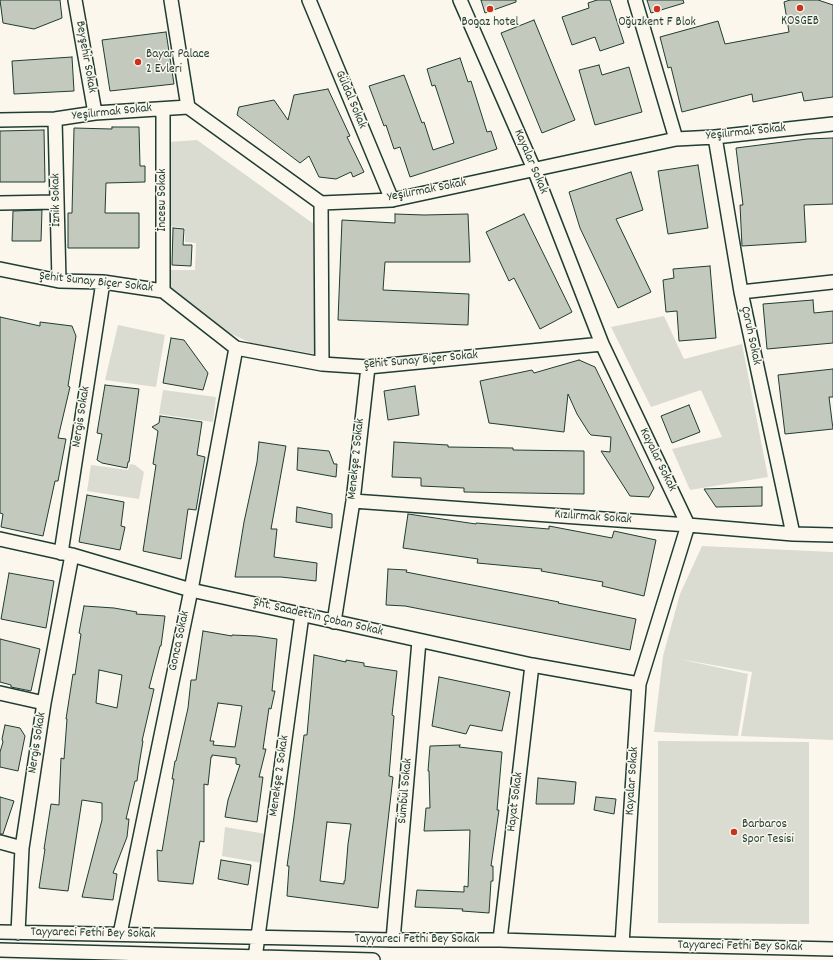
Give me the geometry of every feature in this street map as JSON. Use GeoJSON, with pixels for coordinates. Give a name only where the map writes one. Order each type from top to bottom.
{"type":"FeatureCollection","features":[{"type":"Feature","properties":{"kind":"street","name":"Beyşehir Sokak"},"geometry":{"type":"LineString","coordinates":[[75,0],[96,114]]}},
{"type":"Feature","properties":{"kind":"street"},"geometry":{"type":"LineString","coordinates":[[171,0],[188,107],[321,203],[322,364]]}},
{"type":"Feature","properties":{"kind":"street","name":"Güldal Sokak"},"geometry":{"type":"LineString","coordinates":[[309,0],[392,200]]}},
{"type":"Feature","properties":{"kind":"street","name":"Kayalar Sokak"},"geometry":{"type":"LineString","coordinates":[[460,0],[534,169],[602,344],[688,525],[639,684],[622,944]]}},
{"type":"Feature","properties":{"kind":"street"},"geometry":{"type":"LineString","coordinates":[[635,0],[676,139]]}},
{"type":"Feature","properties":{"kind":"street","name":"Yeşilırmak Sokak"},"geometry":{"type":"LineString","coordinates":[[0,120],[56,119],[96,114],[188,107]]}},
{"type":"Feature","properties":{"kind":"street","name":"İncesu Sokak"},"geometry":{"type":"LineString","coordinates":[[163,108],[163,291]]}},
{"type":"Feature","properties":{"kind":"street","name":"İznik Sokak"},"geometry":{"type":"LineString","coordinates":[[56,119],[56,202],[59,281]]}},
{"type":"Feature","properties":{"kind":"street","name":"Yeşilırmak Sokak"},"geometry":{"type":"LineString","coordinates":[[321,203],[392,200],[676,139],[715,137],[833,124]]}},
{"type":"Feature","properties":{"kind":"street","name":"Çoruh Sokak"},"geometry":{"type":"LineString","coordinates":[[715,137],[741,292],[793,534]]}},
{"type":"Feature","properties":{"kind":"street"},"geometry":{"type":"LineString","coordinates":[[0,203],[56,202]]}},
{"type":"Feature","properties":{"kind":"street","name":"Şehit Sunay Biçer Sokak"},"geometry":{"type":"LineString","coordinates":[[0,269],[59,281],[103,282],[163,291],[236,348],[322,364],[368,367],[602,344]]}},
{"type":"Feature","properties":{"kind":"street","name":"Nergis Sokak"},"geometry":{"type":"LineString","coordinates":[[18,933],[22,848],[66,554],[103,282]]}},
{"type":"Feature","properties":{"kind":"street"},"geometry":{"type":"LineString","coordinates":[[741,292],[833,282]]}},
{"type":"Feature","properties":{"kind":"street","name":"Gonca Sokak"},"geometry":{"type":"LineString","coordinates":[[120,934],[191,590],[236,348]]}},
{"type":"Feature","properties":{"kind":"street","name":"Menekşe 2 Sokak"},"geometry":{"type":"LineString","coordinates":[[334,622],[353,501],[368,367]]}},
{"type":"Feature","properties":{"kind":"street","name":"Kızılırmak Sokak"},"geometry":{"type":"LineString","coordinates":[[353,501],[793,534],[833,534]]}},
{"type":"Feature","properties":{"kind":"street","name":"Şht. Saadettin Çoban Sokak"},"geometry":{"type":"LineString","coordinates":[[0,539],[66,554],[191,590],[532,665],[639,684]]}},
{"type":"Feature","properties":{"kind":"street","name":"Menekşe 2 Sokak"},"geometry":{"type":"LineString","coordinates":[[255,958],[302,615]]}},
{"type":"Feature","properties":{"kind":"street","name":"Sümbül Sokak"},"geometry":{"type":"LineString","coordinates":[[393,940],[419,641]]}},
{"type":"Feature","properties":{"kind":"street","name":"Hayat Sokak"},"geometry":{"type":"LineString","coordinates":[[500,940],[532,665]]}},
{"type":"Feature","properties":{"kind":"street"},"geometry":{"type":"LineString","coordinates":[[0,693],[44,703]]}},
{"type":"Feature","properties":{"kind":"street"},"geometry":{"type":"LineString","coordinates":[[0,842],[22,848]]}},
{"type":"Feature","properties":{"kind":"street","name":"Tayyareci Fethi Bey Sokak"},"geometry":{"type":"LineString","coordinates":[[0,932],[257,938],[500,940],[833,950]]}},
{"type":"Feature","properties":{"kind":"street","name":"Tayyareci Fethi Bey Sokak"},"geometry":{"type":"LineString","coordinates":[[0,950],[373,960]]}},
{"type":"Feature","properties":{"kind":"shaded area"},"geometry":{"type":"Polygon","coordinates":[[[197,140],[318,227],[315,354],[251,343],[216,327],[168,286],[169,270],[195,270],[196,243],[185,242],[185,228],[169,226],[168,142],[197,140]]]}},
{"type":"Feature","properties":{"kind":"shaded area"},"geometry":{"type":"Polygon","coordinates":[[[664,316],[684,359],[742,344],[768,477],[690,490],[672,449],[722,437],[701,390],[651,407],[611,327],[664,316]]]}},
{"type":"Feature","properties":{"kind":"shaded area"},"geometry":{"type":"Polygon","coordinates":[[[118,325],[165,335],[156,387],[105,380],[118,325]]]}},
{"type":"Feature","properties":{"kind":"shaded area"},"geometry":{"type":"Polygon","coordinates":[[[163,390],[216,397],[213,422],[159,414],[163,390]]]}},
{"type":"Feature","properties":{"kind":"shaded area"},"geometry":{"type":"Polygon","coordinates":[[[130,464],[135,465],[144,472],[139,499],[87,491],[91,465],[128,470],[130,464]]]}},
{"type":"Feature","properties":{"kind":"shaded area"},"geometry":{"type":"Polygon","coordinates":[[[702,546],[833,552],[833,740],[741,736],[752,672],[679,659],[748,674],[738,736],[654,732],[663,656],[680,594],[702,546]]]}},
{"type":"Feature","properties":{"kind":"shaded area","name":"Barbaros Spor Tesisi"},"geometry":{"type":"Polygon","coordinates":[[[658,741],[809,742],[809,924],[658,923],[658,741]]]}},
{"type":"Feature","properties":{"kind":"shaded area"},"geometry":{"type":"Polygon","coordinates":[[[225,827],[266,834],[262,863],[222,856],[225,827]]]}},
{"type":"Feature","properties":{"kind":"building"},"geometry":{"type":"Polygon","coordinates":[[[0,0],[60,0],[62,18],[34,29],[3,23],[0,0]]]}},
{"type":"Feature","properties":{"kind":"building","name":"Bogaz hotel"},"geometry":{"type":"Polygon","coordinates":[[[481,0],[516,0],[516,2],[485,13],[481,0]]]}},
{"type":"Feature","properties":{"kind":"building"},"geometry":{"type":"Polygon","coordinates":[[[597,0],[610,0],[624,43],[600,51],[595,37],[572,45],[562,17],[589,8],[588,3],[597,0]]]}},
{"type":"Feature","properties":{"kind":"building","name":"Oğuzkent F Blok"},"geometry":{"type":"Polygon","coordinates":[[[647,0],[683,0],[684,3],[651,13],[647,0]]]}},
{"type":"Feature","properties":{"kind":"building"},"geometry":{"type":"Polygon","coordinates":[[[790,0],[818,0],[833,5],[833,97],[804,101],[802,92],[753,102],[752,94],[682,112],[671,67],[668,68],[660,37],[718,21],[725,44],[789,32],[784,2],[790,0]]]}},
{"type":"Feature","properties":{"kind":"building"},"geometry":{"type":"Polygon","coordinates":[[[534,20],[575,120],[542,133],[501,33],[534,20]]]}},
{"type":"Feature","properties":{"kind":"building","name":"Bayar Palace 2 Evleri"},"geometry":{"type":"Polygon","coordinates":[[[166,32],[174,84],[110,91],[102,40],[166,32]]]}},
{"type":"Feature","properties":{"kind":"building"},"geometry":{"type":"Polygon","coordinates":[[[72,57],[74,91],[14,94],[12,61],[72,57]]]}},
{"type":"Feature","properties":{"kind":"building"},"geometry":{"type":"Polygon","coordinates":[[[460,58],[468,82],[471,81],[487,132],[491,131],[497,149],[410,177],[400,147],[394,149],[386,125],[384,126],[369,86],[404,75],[422,123],[424,122],[433,150],[454,143],[435,85],[432,86],[427,69],[460,58]]]}},
{"type":"Feature","properties":{"kind":"building"},"geometry":{"type":"Polygon","coordinates":[[[599,65],[602,75],[629,67],[642,112],[595,125],[579,70],[599,65]]]}},
{"type":"Feature","properties":{"kind":"building"},"geometry":{"type":"Polygon","coordinates":[[[328,89],[350,136],[347,137],[364,172],[353,177],[351,172],[336,179],[319,177],[309,156],[300,163],[237,115],[239,107],[274,100],[288,120],[294,95],[328,89]]]}},
{"type":"Feature","properties":{"kind":"building"},"geometry":{"type":"Polygon","coordinates":[[[112,127],[139,127],[140,166],[145,166],[145,182],[106,183],[105,213],[139,213],[139,248],[68,248],[68,213],[72,213],[74,128],[112,129],[112,127]]]}},
{"type":"Feature","properties":{"kind":"building"},"geometry":{"type":"Polygon","coordinates":[[[44,130],[45,182],[0,182],[0,131],[44,130]]]}},
{"type":"Feature","properties":{"kind":"building"},"geometry":{"type":"Polygon","coordinates":[[[833,138],[833,204],[804,205],[806,242],[742,246],[740,205],[743,205],[736,148],[807,139],[833,138]]]}},
{"type":"Feature","properties":{"kind":"building"},"geometry":{"type":"Polygon","coordinates":[[[698,165],[708,228],[668,234],[658,171],[698,165]]]}},
{"type":"Feature","properties":{"kind":"building"},"geometry":{"type":"Polygon","coordinates":[[[631,172],[643,210],[616,219],[651,292],[618,308],[580,228],[569,192],[631,172]]]}},
{"type":"Feature","properties":{"kind":"building"},"geometry":{"type":"Polygon","coordinates":[[[42,210],[41,241],[12,241],[13,211],[42,210]]]}},
{"type":"Feature","properties":{"kind":"building"},"geometry":{"type":"Polygon","coordinates":[[[395,214],[468,214],[470,262],[385,262],[383,290],[469,294],[468,325],[338,320],[342,220],[395,223],[395,214]]]}},
{"type":"Feature","properties":{"kind":"building"},"geometry":{"type":"Polygon","coordinates":[[[524,214],[572,312],[540,329],[514,278],[509,281],[486,232],[524,214]]]}},
{"type":"Feature","properties":{"kind":"building"},"geometry":{"type":"Polygon","coordinates":[[[173,228],[184,229],[183,245],[192,245],[191,266],[172,265],[173,228]]]}},
{"type":"Feature","properties":{"kind":"building"},"geometry":{"type":"Polygon","coordinates":[[[710,266],[716,338],[679,341],[677,311],[666,312],[663,280],[674,278],[673,269],[710,266]]]}},
{"type":"Feature","properties":{"kind":"building"},"geometry":{"type":"Polygon","coordinates":[[[813,300],[814,313],[833,311],[833,343],[767,349],[763,304],[813,300]]]}},
{"type":"Feature","properties":{"kind":"building"},"geometry":{"type":"Polygon","coordinates":[[[0,317],[40,326],[40,322],[72,326],[76,336],[68,386],[70,387],[58,438],[66,439],[58,481],[55,481],[43,536],[1,527],[3,514],[0,513],[0,317]]]}},
{"type":"Feature","properties":{"kind":"building"},"geometry":{"type":"Polygon","coordinates":[[[171,338],[184,340],[208,373],[203,390],[163,383],[171,338]]]}},
{"type":"Feature","properties":{"kind":"building"},"geometry":{"type":"Polygon","coordinates":[[[579,360],[595,367],[654,488],[649,497],[630,496],[601,451],[610,452],[611,437],[591,435],[589,433],[577,414],[568,394],[564,432],[489,423],[480,381],[532,370],[534,373],[579,360]]]}},
{"type":"Feature","properties":{"kind":"building"},"geometry":{"type":"Polygon","coordinates":[[[833,369],[833,397],[829,397],[833,429],[785,434],[778,375],[833,369]]]}},
{"type":"Feature","properties":{"kind":"building"},"geometry":{"type":"Polygon","coordinates":[[[105,385],[139,389],[127,468],[102,463],[97,460],[102,434],[97,433],[105,385]]]}},
{"type":"Feature","properties":{"kind":"building"},"geometry":{"type":"Polygon","coordinates":[[[415,386],[419,415],[388,420],[384,391],[415,386]]]}},
{"type":"Feature","properties":{"kind":"building"},"geometry":{"type":"Polygon","coordinates":[[[689,405],[700,432],[672,443],[661,416],[689,405]]]}},
{"type":"Feature","properties":{"kind":"building"},"geometry":{"type":"Polygon","coordinates":[[[160,416],[202,422],[197,455],[205,457],[196,510],[188,509],[181,559],[143,551],[156,465],[153,464],[158,431],[152,427],[159,423],[160,416]]]}},
{"type":"Feature","properties":{"kind":"building"},"geometry":{"type":"Polygon","coordinates":[[[259,442],[286,446],[271,529],[277,529],[274,557],[317,563],[316,581],[281,577],[235,577],[244,522],[257,462],[259,442]]]}},
{"type":"Feature","properties":{"kind":"building"},"geometry":{"type":"Polygon","coordinates":[[[394,442],[448,445],[448,447],[584,451],[584,494],[464,492],[464,488],[421,486],[421,478],[392,477],[394,442]]]}},
{"type":"Feature","properties":{"kind":"building"},"geometry":{"type":"Polygon","coordinates":[[[298,448],[329,451],[334,464],[337,464],[336,477],[297,470],[298,448]]]}},
{"type":"Feature","properties":{"kind":"building"},"geometry":{"type":"Polygon","coordinates":[[[762,487],[762,506],[716,507],[704,489],[762,487]]]}},
{"type":"Feature","properties":{"kind":"building"},"geometry":{"type":"Polygon","coordinates":[[[87,495],[124,502],[121,526],[125,527],[120,550],[79,542],[87,495]]]}},
{"type":"Feature","properties":{"kind":"building"},"geometry":{"type":"Polygon","coordinates":[[[297,507],[332,514],[332,528],[296,522],[297,507]]]}},
{"type":"Feature","properties":{"kind":"building"},"geometry":{"type":"Polygon","coordinates":[[[408,514],[476,524],[549,529],[549,526],[612,538],[614,531],[656,540],[644,596],[602,586],[603,582],[541,571],[542,569],[477,563],[478,559],[403,548],[408,514]]]}},
{"type":"Feature","properties":{"kind":"building"},"geometry":{"type":"Polygon","coordinates":[[[388,569],[407,570],[406,572],[559,602],[558,603],[636,619],[630,650],[405,606],[386,605],[388,569]]]}},
{"type":"Feature","properties":{"kind":"building"},"geometry":{"type":"Polygon","coordinates":[[[9,573],[54,581],[46,628],[1,619],[9,573]]]}},
{"type":"Feature","properties":{"kind":"building"},"geometry":{"type":"Polygon","coordinates":[[[84,606],[114,608],[137,612],[136,614],[165,616],[161,646],[149,688],[154,689],[142,741],[137,781],[135,781],[126,819],[129,819],[127,837],[113,873],[117,874],[113,900],[82,897],[102,820],[102,803],[82,800],[68,891],[39,888],[51,804],[59,805],[61,758],[64,759],[66,719],[73,674],[75,675],[81,634],[79,633],[84,606]],[[99,670],[96,703],[117,708],[122,675],[99,670]]]}},
{"type":"Feature","properties":{"kind":"building"},"geometry":{"type":"Polygon","coordinates":[[[203,631],[232,636],[256,636],[277,639],[272,691],[275,691],[271,709],[269,708],[263,749],[266,749],[259,777],[263,777],[257,822],[225,817],[228,800],[240,765],[236,764],[236,758],[212,755],[208,785],[204,784],[204,842],[200,841],[193,884],[158,881],[157,850],[162,851],[174,779],[172,779],[175,761],[188,708],[191,680],[196,680],[203,631]],[[218,703],[210,741],[214,741],[213,745],[235,747],[242,706],[218,703]]]}},
{"type":"Feature","properties":{"kind":"building"},"geometry":{"type":"Polygon","coordinates":[[[0,639],[40,649],[31,691],[11,687],[11,685],[0,682],[0,639]]]}},
{"type":"Feature","properties":{"kind":"building"},"geometry":{"type":"Polygon","coordinates":[[[314,655],[346,662],[346,660],[364,663],[364,666],[397,671],[392,715],[394,716],[389,776],[393,777],[378,908],[287,896],[289,866],[287,866],[304,735],[307,735],[314,655]],[[327,822],[320,881],[344,884],[351,824],[327,822]]]}},
{"type":"Feature","properties":{"kind":"building"},"geometry":{"type":"Polygon","coordinates":[[[439,677],[510,692],[502,731],[470,725],[466,734],[432,726],[439,677]]]}},
{"type":"Feature","properties":{"kind":"building"},"geometry":{"type":"Polygon","coordinates":[[[5,725],[20,728],[25,736],[18,771],[0,767],[0,752],[5,725]]]}},
{"type":"Feature","properties":{"kind":"building"},"geometry":{"type":"Polygon","coordinates":[[[460,745],[459,747],[502,752],[497,810],[499,810],[491,866],[493,866],[493,881],[491,881],[489,913],[462,911],[463,909],[415,907],[417,890],[464,892],[464,886],[468,887],[470,830],[424,831],[426,808],[430,808],[428,771],[430,746],[460,745]]]}},
{"type":"Feature","properties":{"kind":"building"},"geometry":{"type":"Polygon","coordinates":[[[538,778],[576,782],[574,804],[536,804],[538,778]]]}},
{"type":"Feature","properties":{"kind":"building"},"geometry":{"type":"Polygon","coordinates":[[[0,797],[14,801],[3,834],[0,834],[0,797]]]}},
{"type":"Feature","properties":{"kind":"building"},"geometry":{"type":"Polygon","coordinates":[[[596,797],[616,799],[614,814],[594,810],[596,797]]]}},
{"type":"Feature","properties":{"kind":"building"},"geometry":{"type":"Polygon","coordinates":[[[221,860],[251,865],[248,885],[218,879],[221,860]]]}},
{"type":"Feature","properties":{"kind":"place","name":"KOSGEB"},"geometry":{"type":"Point","coordinates":[800,8]}},
{"type":"Feature","properties":{"kind":"place","name":"Bogaz hotel"},"geometry":{"type":"Point","coordinates":[490,9]}},
{"type":"Feature","properties":{"kind":"place","name":"Oğuzkent F Blok"},"geometry":{"type":"Point","coordinates":[657,9]}},
{"type":"Feature","properties":{"kind":"place","name":"Bayar Palace 2 Evleri"},"geometry":{"type":"Point","coordinates":[138,62]}},
{"type":"Feature","properties":{"kind":"place","name":"Barbaros Spor Tesisi"},"geometry":{"type":"Point","coordinates":[734,832]}}]}
